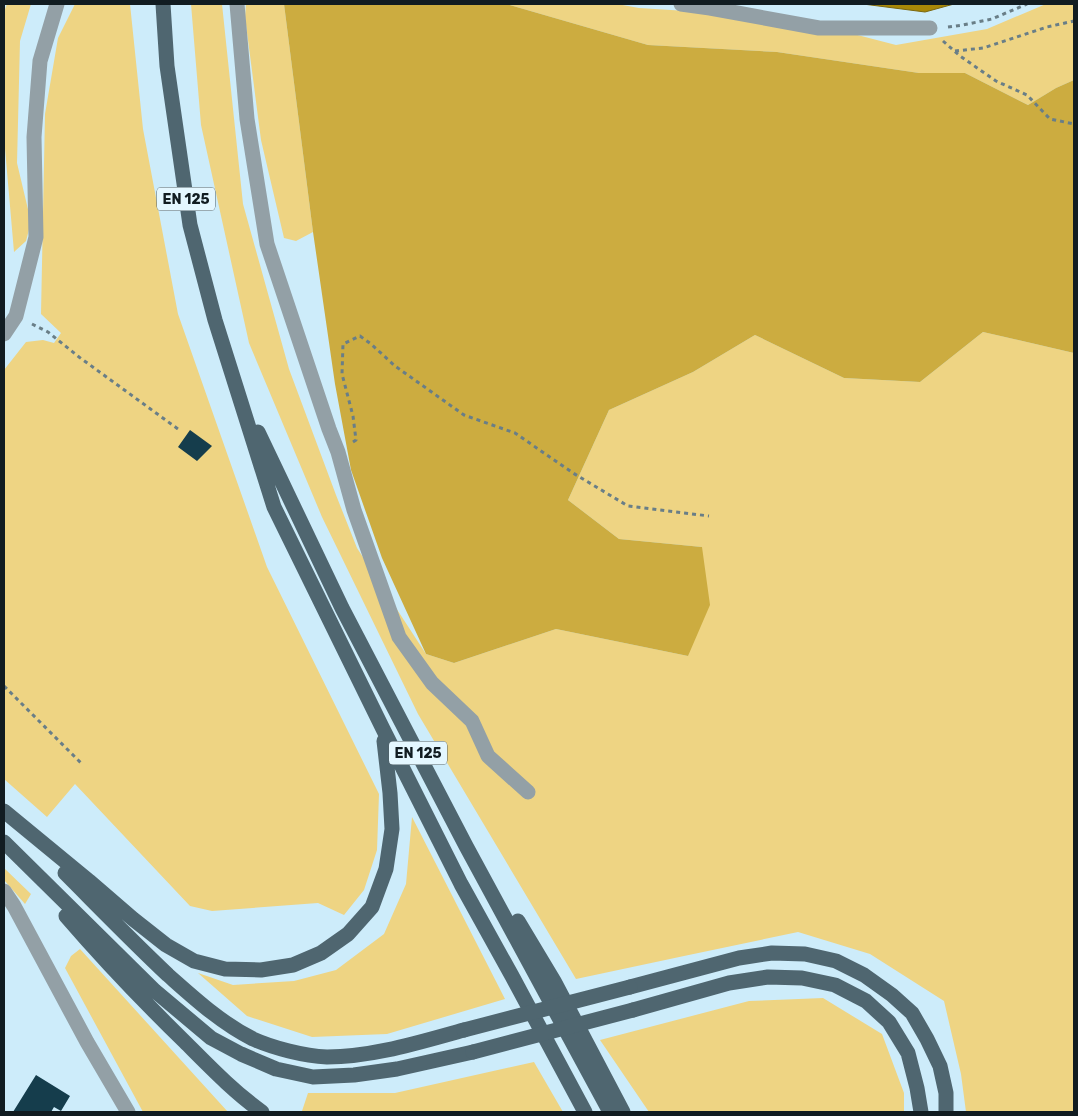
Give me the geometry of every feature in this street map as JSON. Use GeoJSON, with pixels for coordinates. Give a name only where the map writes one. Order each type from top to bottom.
{"type":"FeatureCollection","features":[{"type":"Feature","properties":{"kind":"main road","name":"EN 125"},"geometry":{"type":"LineString","coordinates":[[163,4],[167,66],[190,226],[215,320],[274,507],[461,884],[585,1112]]}},
{"type":"Feature","properties":{"kind":"main road","name":"EN 125"},"geometry":{"type":"LineString","coordinates":[[236,388],[342,608],[466,846],[610,1112]]}},
{"type":"Feature","properties":{"kind":"main road"},"geometry":{"type":"LineString","coordinates":[[4,812],[133,919],[166,944],[194,961],[225,969],[261,970],[293,965],[321,953],[348,934],[372,907],[386,869],[392,829],[383,729]]}},
{"type":"Feature","properties":{"kind":"main road"},"geometry":{"type":"LineString","coordinates":[[432,780],[554,981],[624,1112]]}},
{"type":"Feature","properties":{"kind":"main road"},"geometry":{"type":"LineString","coordinates":[[4,812],[145,953],[189,994],[223,1021],[254,1039],[290,1052],[324,1057],[353,1056],[401,1047],[740,958],[772,953],[805,954],[836,961],[864,975],[892,995],[912,1013],[940,1066],[946,1093],[946,1112]]}},
{"type":"Feature","properties":{"kind":"main road"},"geometry":{"type":"LineString","coordinates":[[4,842],[155,990],[211,1038],[276,1069],[313,1077],[354,1075],[396,1069],[473,1052],[729,983],[768,977],[802,978],[835,985],[866,1001],[889,1022],[908,1053],[921,1112]]}},
{"type":"Feature","properties":{"kind":"main road"},"geometry":{"type":"LineString","coordinates":[[28,866],[94,949],[245,1100],[262,1112]]}},
{"type":"Feature","properties":{"kind":"street"},"geometry":{"type":"LineString","coordinates":[[4,334],[16,316],[36,237],[34,137],[40,61],[57,4]]}},
{"type":"Feature","properties":{"kind":"street"},"geometry":{"type":"LineString","coordinates":[[237,4],[247,119],[267,244],[338,452],[354,510],[399,637],[432,683],[472,721],[488,756],[528,792]]}},
{"type":"Feature","properties":{"kind":"street"},"geometry":{"type":"LineString","coordinates":[[680,4],[819,28],[930,28]]}},
{"type":"Feature","properties":{"kind":"street"},"geometry":{"type":"LineString","coordinates":[[4,891],[14,906],[87,1042],[128,1112]]}},
{"type":"Feature","properties":{"kind":"path"},"geometry":{"type":"LineString","coordinates":[[930,28],[962,26],[992,19],[1027,4]]}},
{"type":"Feature","properties":{"kind":"path"},"geometry":{"type":"LineString","coordinates":[[954,51],[983,48],[1047,27],[1074,21]]}},
{"type":"Feature","properties":{"kind":"path"},"geometry":{"type":"LineString","coordinates":[[930,28],[954,51],[996,81],[1027,95],[1050,119],[1074,124]]}},
{"type":"Feature","properties":{"kind":"path"},"geometry":{"type":"LineString","coordinates":[[16,316],[48,332],[178,429]]}},
{"type":"Feature","properties":{"kind":"path"},"geometry":{"type":"LineString","coordinates":[[338,452],[356,440],[353,416],[342,374],[343,344],[360,336],[372,344],[395,366],[464,415],[515,433],[574,473],[628,506],[709,516]]}},
{"type":"Feature","properties":{"kind":"path"},"geometry":{"type":"LineString","coordinates":[[4,686],[83,765]]}},
{"type":"Feature","properties":{"kind":"shaded area"},"geometry":{"type":"Polygon","coordinates":[[[7,4],[31,4],[20,41],[17,163],[31,222],[26,241],[14,252],[4,137],[4,12],[7,4]]]}},
{"type":"Feature","properties":{"kind":"shaded area"},"geometry":{"type":"Polygon","coordinates":[[[75,4],[130,4],[143,129],[178,314],[267,567],[379,794],[377,850],[364,890],[344,915],[318,903],[212,911],[190,906],[75,784],[47,817],[4,779],[4,370],[26,342],[43,340],[54,343],[61,333],[41,314],[45,114],[58,38],[75,4]]]}},
{"type":"Feature","properties":{"kind":"shaded area"},"geometry":{"type":"Polygon","coordinates":[[[191,4],[222,4],[243,204],[289,369],[357,548],[426,654],[454,663],[556,629],[688,656],[702,547],[619,539],[568,500],[609,410],[693,372],[755,335],[844,378],[920,382],[983,332],[1074,353],[1074,1112],[966,1112],[961,1074],[944,1001],[870,954],[798,932],[576,979],[418,714],[322,517],[249,343],[201,125],[191,4]]]}},
{"type":"Feature","properties":{"kind":"shaded area"},"geometry":{"type":"Polygon","coordinates":[[[246,4],[284,4],[313,232],[296,241],[284,238],[261,140],[245,17],[246,4]]]}},
{"type":"Feature","properties":{"kind":"shaded area"},"geometry":{"type":"Polygon","coordinates":[[[284,4],[506,4],[648,45],[777,52],[919,73],[965,73],[1028,105],[1056,88],[1074,80],[1074,353],[983,332],[920,382],[844,378],[755,335],[693,372],[609,410],[568,500],[619,539],[702,547],[710,605],[688,656],[556,629],[454,663],[426,654],[382,558],[351,470],[335,384],[313,232],[284,4]]]}},
{"type":"Feature","properties":{"kind":"shaded area"},"geometry":{"type":"Polygon","coordinates":[[[506,4],[617,4],[639,8],[687,11],[842,31],[896,45],[987,29],[1046,4],[1074,4],[1074,80],[1056,88],[1028,105],[965,73],[919,73],[777,52],[648,45],[506,4]]]}},
{"type":"Feature","properties":{"kind":"shaded area"},"geometry":{"type":"Polygon","coordinates":[[[863,4],[954,4],[925,12],[863,4]]]}},
{"type":"Feature","properties":{"kind":"shaded area"},"geometry":{"type":"Polygon","coordinates":[[[412,817],[505,999],[387,1034],[312,1037],[247,1016],[198,973],[233,985],[294,981],[336,970],[384,934],[406,884],[412,817]]]}},
{"type":"Feature","properties":{"kind":"shaded area"},"geometry":{"type":"Polygon","coordinates":[[[4,868],[31,894],[25,904],[4,880],[4,868]]]}},
{"type":"Feature","properties":{"kind":"shaded area"},"geometry":{"type":"Polygon","coordinates":[[[80,949],[228,1112],[143,1112],[65,968],[71,956],[80,949]]]}},
{"type":"Feature","properties":{"kind":"shaded area"},"geometry":{"type":"Polygon","coordinates":[[[823,998],[882,1034],[904,1093],[904,1112],[649,1112],[600,1040],[749,1001],[823,998]]]}},
{"type":"Feature","properties":{"kind":"shaded area"},"geometry":{"type":"Polygon","coordinates":[[[534,1062],[563,1112],[302,1111],[308,1093],[395,1093],[534,1062]]]}},
{"type":"Feature","properties":{"kind":"building"},"geometry":{"type":"Polygon","coordinates":[[[190,430],[212,446],[197,461],[178,447],[190,430]]]}},
{"type":"Feature","properties":{"kind":"building"},"geometry":{"type":"Polygon","coordinates":[[[36,1075],[70,1096],[61,1111],[54,1107],[51,1112],[13,1112],[36,1075]]]}}]}
